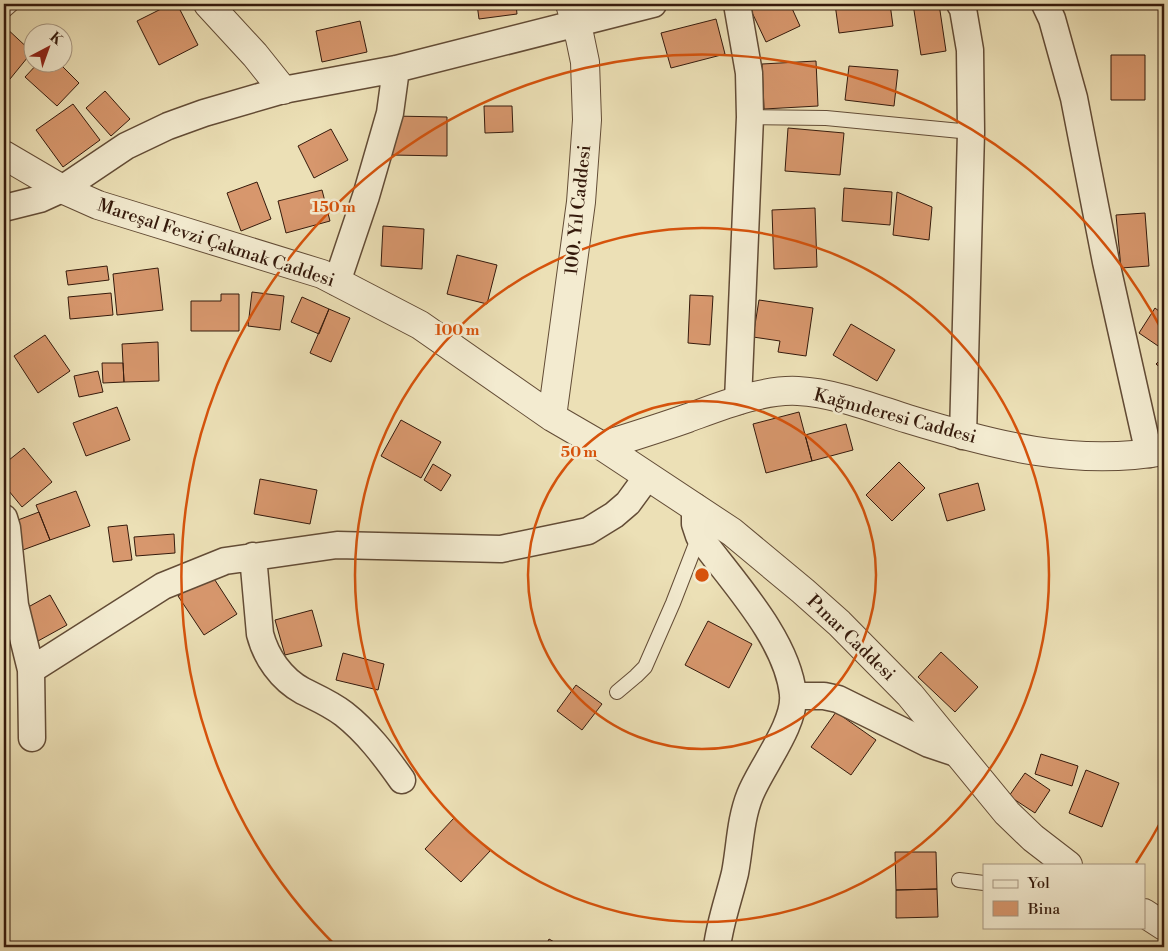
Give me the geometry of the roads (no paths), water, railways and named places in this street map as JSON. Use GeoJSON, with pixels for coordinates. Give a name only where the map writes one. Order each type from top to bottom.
{"type":"FeatureCollection","features":[{"type":"Feature","properties":{"kind":"street"},"geometry":{"type":"LineString","coordinates":[[208,4],[255,55],[283,90]]}},
{"type":"Feature","properties":{"kind":"street"},"geometry":{"type":"LineString","coordinates":[[4,208],[40,199],[62,189],[126,146],[168,126],[283,90],[396,69],[573,14],[653,4]]}},
{"type":"Feature","properties":{"kind":"street"},"geometry":{"type":"LineString","coordinates":[[738,4],[749,73],[750,117],[738,401]]}},
{"type":"Feature","properties":{"kind":"street"},"geometry":{"type":"LineString","coordinates":[[960,4],[963,9],[970,50],[971,132],[963,436]]}},
{"type":"Feature","properties":{"kind":"street"},"geometry":{"type":"LineString","coordinates":[[1045,4],[1052,19],[1074,98],[1106,262],[1157,452]]}},
{"type":"Feature","properties":{"kind":"street","name":"100. Yıl Caddesi"},"geometry":{"type":"LineString","coordinates":[[552,416],[581,202],[587,120],[585,62],[573,14]]}},
{"type":"Feature","properties":{"kind":"street"},"geometry":{"type":"LineString","coordinates":[[337,282],[366,196],[390,113],[396,69]]}},
{"type":"Feature","properties":{"kind":"street","name":"Mareşal Fevzi Çakmak Caddesi"},"geometry":{"type":"LineString","coordinates":[[4,155],[62,189],[98,205],[322,274],[420,325],[552,416],[602,446]]}},
{"type":"Feature","properties":{"kind":"street","name":"Kağnıderesi Caddesi"},"geometry":{"type":"LineString","coordinates":[[602,446],[738,401],[772,393],[797,391],[825,395],[963,436],[1015,448],[1061,455],[1099,458],[1157,452]]}},
{"type":"Feature","properties":{"kind":"street","name":"Pınar Caddesi"},"geometry":{"type":"LineString","coordinates":[[602,446],[732,532],[839,623],[910,695],[1007,812],[1033,838],[1067,864]]}},
{"type":"Feature","properties":{"kind":"street"},"geometry":{"type":"LineString","coordinates":[[31,670],[163,586],[225,561],[337,545],[501,549],[588,530],[614,515],[628,502],[647,477]]}},
{"type":"Feature","properties":{"kind":"street"},"geometry":{"type":"LineString","coordinates":[[695,506],[695,524],[698,536],[767,628],[787,672],[793,696],[790,716],[756,782],[746,807],[734,875],[717,947]]}},
{"type":"Feature","properties":{"kind":"street"},"geometry":{"type":"LineString","coordinates":[[4,518],[7,528],[15,605],[31,670],[32,738]]}},
{"type":"Feature","properties":{"kind":"street"},"geometry":{"type":"LineString","coordinates":[[253,556],[260,634],[263,646],[273,663],[285,677],[301,690],[343,713],[361,728],[402,780]]}},
{"type":"Feature","properties":{"kind":"street"},"geometry":{"type":"LineString","coordinates":[[793,696],[824,696],[838,699],[860,708],[929,744],[959,754]]}},
{"type":"Feature","properties":{"kind":"street"},"geometry":{"type":"LineString","coordinates":[[1146,914],[1164,926]]}},
{"type":"Feature","properties":{"kind":"lane"},"geometry":{"type":"LineString","coordinates":[[4,11],[12,4]]}},
{"type":"Feature","properties":{"kind":"lane"},"geometry":{"type":"LineString","coordinates":[[750,117],[826,118],[971,132]]}},
{"type":"Feature","properties":{"kind":"lane"},"geometry":{"type":"LineString","coordinates":[[617,692],[636,676],[648,662],[698,536]]}},
{"type":"Feature","properties":{"kind":"lane"},"geometry":{"type":"LineString","coordinates":[[958,880],[983,883]]}}]}
